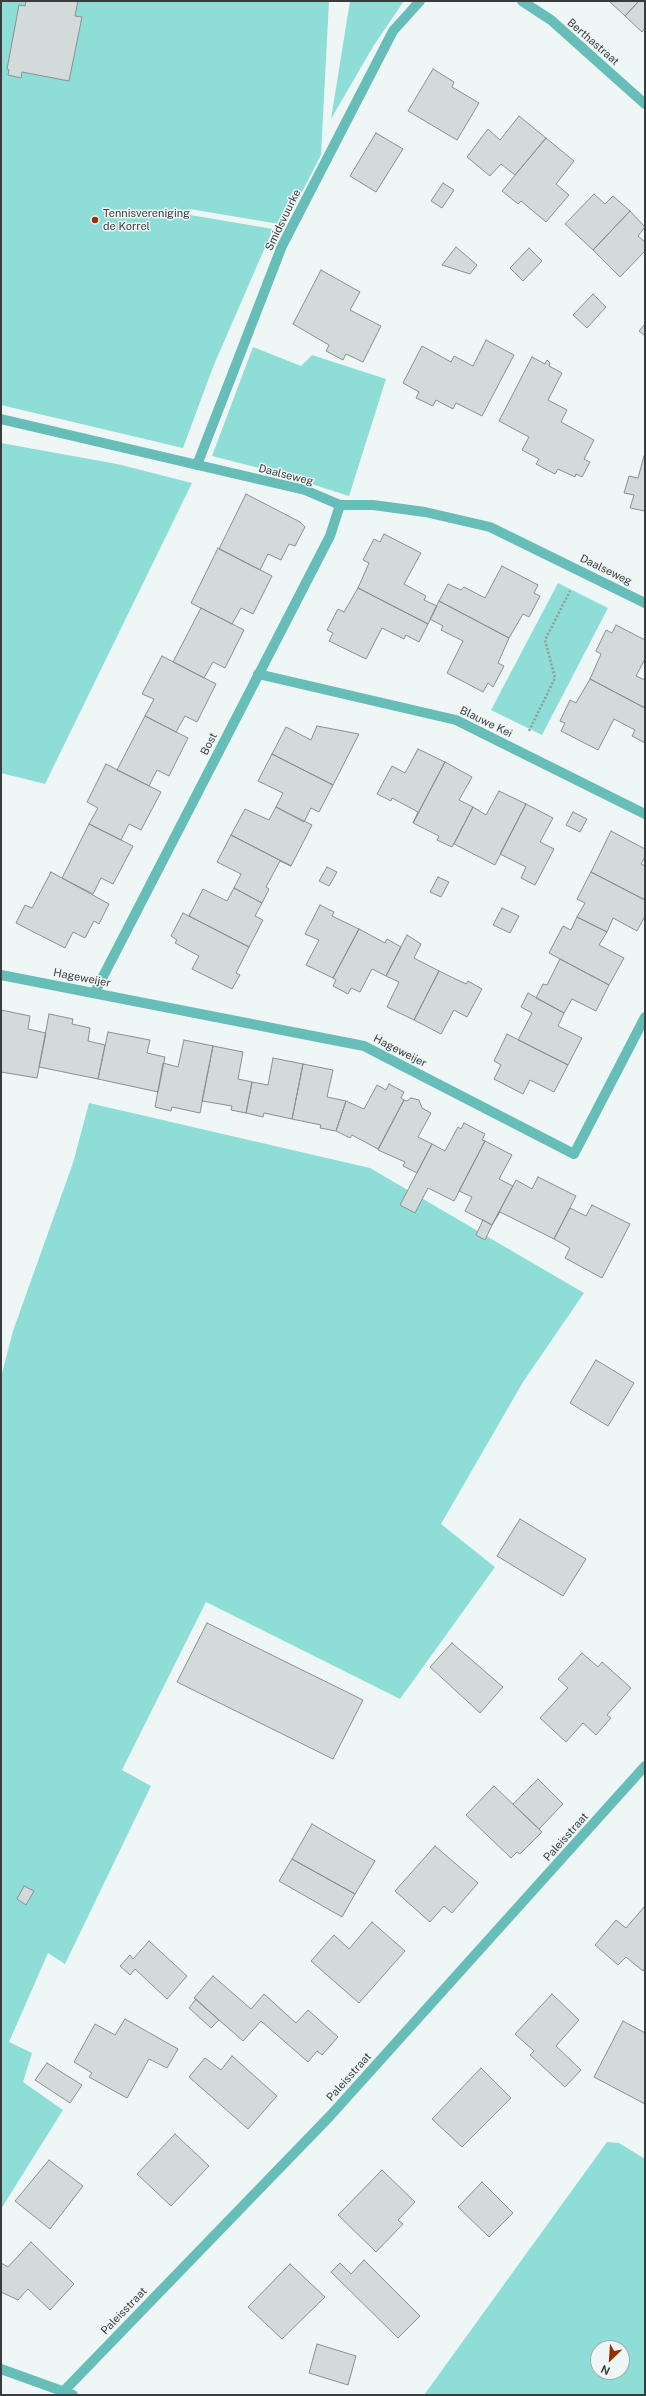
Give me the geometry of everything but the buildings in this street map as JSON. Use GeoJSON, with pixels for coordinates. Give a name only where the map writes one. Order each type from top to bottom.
{"type":"FeatureCollection","features":[{"type":"Feature","properties":{"kind":"street","name":"Smidsvuurke"},"geometry":{"type":"LineString","coordinates":[[197,465],[282,246],[392,31],[420,1]]}},
{"type":"Feature","properties":{"kind":"street","name":"Berthastraat"},"geometry":{"type":"LineString","coordinates":[[522,1],[551,20],[645,104]]}},
{"type":"Feature","properties":{"kind":"street","name":"Daalseweg"},"geometry":{"type":"LineString","coordinates":[[1,419],[304,490],[340,506],[373,505],[425,512],[490,527],[645,603]]}},
{"type":"Feature","properties":{"kind":"street","name":"Bost"},"geometry":{"type":"LineString","coordinates":[[95,992],[330,536],[340,506]]}},
{"type":"Feature","properties":{"kind":"street","name":"Blauwe Kei"},"geometry":{"type":"LineString","coordinates":[[258,674],[456,720],[645,814]]}},
{"type":"Feature","properties":{"kind":"street","name":"Hageweijer"},"geometry":{"type":"LineString","coordinates":[[1,975],[95,992],[364,1046],[574,1154],[645,1017]]}},
{"type":"Feature","properties":{"kind":"street","name":"Paleisstraat"},"geometry":{"type":"LineString","coordinates":[[61,2394],[330,2116],[645,1766]]}},
{"type":"Feature","properties":{"kind":"street"},"geometry":{"type":"LineString","coordinates":[[1,2369],[61,2394],[73,2395]]}},
{"type":"Feature","properties":{"kind":"path"},"geometry":{"type":"LineString","coordinates":[[519,752],[555,678],[545,640],[581,572]]}},
{"type":"Feature","properties":{"kind":"shaded area","name":"Tennisvereniging de Korrel"},"geometry":{"type":"Polygon","coordinates":[[[1,1],[329,1],[321,155],[285,225],[190,209],[190,215],[273,229],[213,367],[183,448],[1,405],[1,1]]]}},
{"type":"Feature","properties":{"kind":"shaded area"},"geometry":{"type":"Polygon","coordinates":[[[350,1],[404,1],[374,45],[331,119],[350,1]]]}},
{"type":"Feature","properties":{"kind":"shaded area"},"geometry":{"type":"Polygon","coordinates":[[[253,347],[301,366],[312,355],[386,379],[349,496],[271,471],[212,456],[253,347]]]}},
{"type":"Feature","properties":{"kind":"shaded area"},"geometry":{"type":"Polygon","coordinates":[[[1,443],[117,464],[192,483],[45,784],[1,773],[1,443]]]}},
{"type":"Feature","properties":{"kind":"shaded area"},"geometry":{"type":"Polygon","coordinates":[[[558,583],[608,608],[542,735],[491,710],[558,583]]]}},
{"type":"Feature","properties":{"kind":"shaded area"},"geometry":{"type":"Polygon","coordinates":[[[89,1103],[370,1168],[584,1293],[523,1382],[441,1524],[495,1567],[400,1699],[206,1602],[122,1770],[151,1786],[65,1964],[48,1953],[9,2042],[32,2053],[23,2082],[63,2110],[1,2209],[1,1377],[13,1331],[73,1163],[89,1103]]]}},
{"type":"Feature","properties":{"kind":"shaded area"},"geometry":{"type":"Polygon","coordinates":[[[607,2142],[619,2143],[645,2159],[645,2395],[424,2395],[607,2142]]]}},
{"type":"Feature","properties":{"kind":"place","name":"Tennisvereniging de Korrel"},"geometry":{"type":"Point","coordinates":[95,220]}}]}
